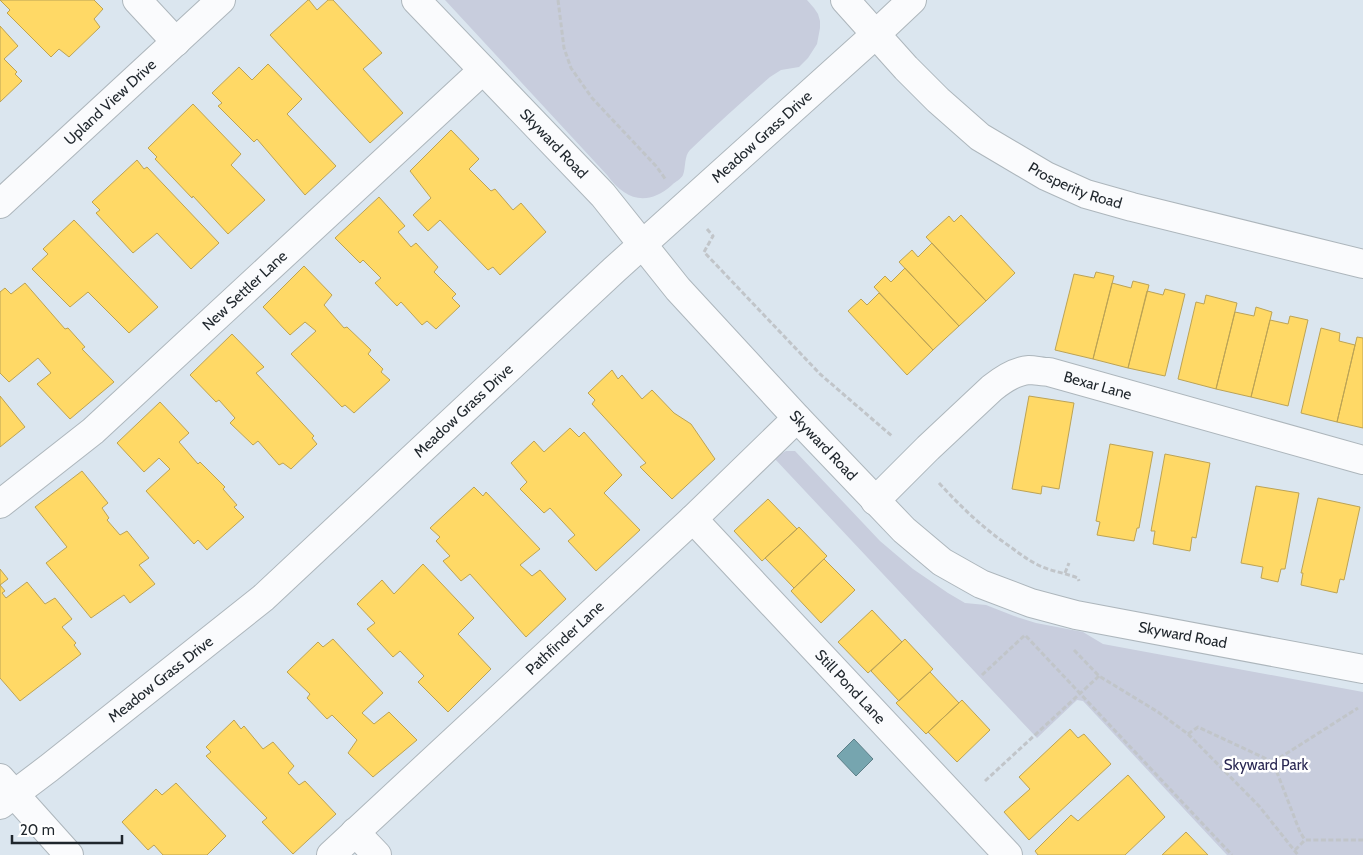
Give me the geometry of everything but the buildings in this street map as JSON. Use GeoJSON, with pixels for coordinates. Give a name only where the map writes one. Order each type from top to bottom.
{"type":"FeatureCollection","features":[{"type":"Feature","properties":{"kind":"street"},"geometry":{"type":"LineString","coordinates":[[137,0],[176,42]]}},
{"type":"Feature","properties":{"kind":"street","name":"Upland View Drive"},"geometry":{"type":"LineString","coordinates":[[0,204],[221,0]]}},
{"type":"Feature","properties":{"kind":"street","name":"Skyward Road"},"geometry":{"type":"LineString","coordinates":[[416,0],[603,195],[678,288],[797,418],[904,530],[942,562],[980,584],[1031,603],[1076,615],[1363,669]]}},
{"type":"Feature","properties":{"kind":"street","name":"Prosperity Road"},"geometry":{"type":"LineString","coordinates":[[845,0],[913,75],[980,138],[1046,176],[1086,194],[1132,207],[1363,264]]}},
{"type":"Feature","properties":{"kind":"street","name":"Meadow Grass Drive"},"geometry":{"type":"LineString","coordinates":[[5,792],[64,756],[263,598],[642,244],[912,0]]}},
{"type":"Feature","properties":{"kind":"street","name":"New Settler Lane"},"geometry":{"type":"LineString","coordinates":[[0,504],[93,431],[483,70]]}},
{"type":"Feature","properties":{"kind":"street","name":"Bexar Lane"},"geometry":{"type":"LineString","coordinates":[[875,501],[1002,380],[1029,370],[1049,372],[1363,460]]}},
{"type":"Feature","properties":{"kind":"street","name":"Pathfinder Lane"},"geometry":{"type":"LineString","coordinates":[[331,855],[692,519],[797,418]]}},
{"type":"Feature","properties":{"kind":"street","name":"Still Pond Lane"},"geometry":{"type":"LineString","coordinates":[[692,519],[1008,855]]}},
{"type":"Feature","properties":{"kind":"street"},"geometry":{"type":"LineString","coordinates":[[5,792],[69,855]]}},
{"type":"Feature","properties":{"kind":"street"},"geometry":{"type":"LineString","coordinates":[[355,832],[376,855]]}},
{"type":"Feature","properties":{"kind":"path"},"geometry":{"type":"LineString","coordinates":[[558,0],[564,48],[571,68],[592,98],[656,166],[670,185]]}},
{"type":"Feature","properties":{"kind":"path"},"geometry":{"type":"LineString","coordinates":[[713,236],[704,252],[820,374],[901,444],[959,505],[990,533],[1039,566],[1078,578],[1080,584]]}},
{"type":"Feature","properties":{"kind":"path"},"geometry":{"type":"LineString","coordinates":[[1065,573],[1069,563]]}},
{"type":"Feature","properties":{"kind":"path"},"geometry":{"type":"LineString","coordinates":[[982,675],[1025,635],[1232,855]]}},
{"type":"Feature","properties":{"kind":"path"},"geometry":{"type":"LineString","coordinates":[[1070,646],[1099,676],[1158,712],[1188,734],[1259,806],[1298,855]]}},
{"type":"Feature","properties":{"kind":"path"},"geometry":{"type":"LineString","coordinates":[[961,804],[1099,676]]}},
{"type":"Feature","properties":{"kind":"path"},"geometry":{"type":"LineString","coordinates":[[1273,762],[1358,708]]}},
{"type":"Feature","properties":{"kind":"path"},"geometry":{"type":"LineString","coordinates":[[1188,734],[1198,728],[1273,762],[1300,832],[1305,840]]}},
{"type":"Feature","properties":{"kind":"path"},"geometry":{"type":"LineString","coordinates":[[1295,850],[1305,840],[1363,840]]}},
{"type":"Feature","properties":{"kind":"green space"},"geometry":{"type":"Polygon","coordinates":[[[445,0],[807,0],[818,14],[820,28],[817,44],[808,58],[799,67],[781,70],[770,77],[690,150],[681,178],[663,192],[654,196],[637,198],[629,195],[614,184],[445,0]]]}},
{"type":"Feature","properties":{"kind":"green space","name":"Skyward Park"},"geometry":{"type":"Polygon","coordinates":[[[786,451],[795,451],[880,541],[913,569],[965,603],[986,605],[1036,623],[1083,632],[1103,644],[1363,692],[1363,855],[1227,855],[1083,701],[1077,700],[1037,738],[774,458],[786,451]]]}}]}
